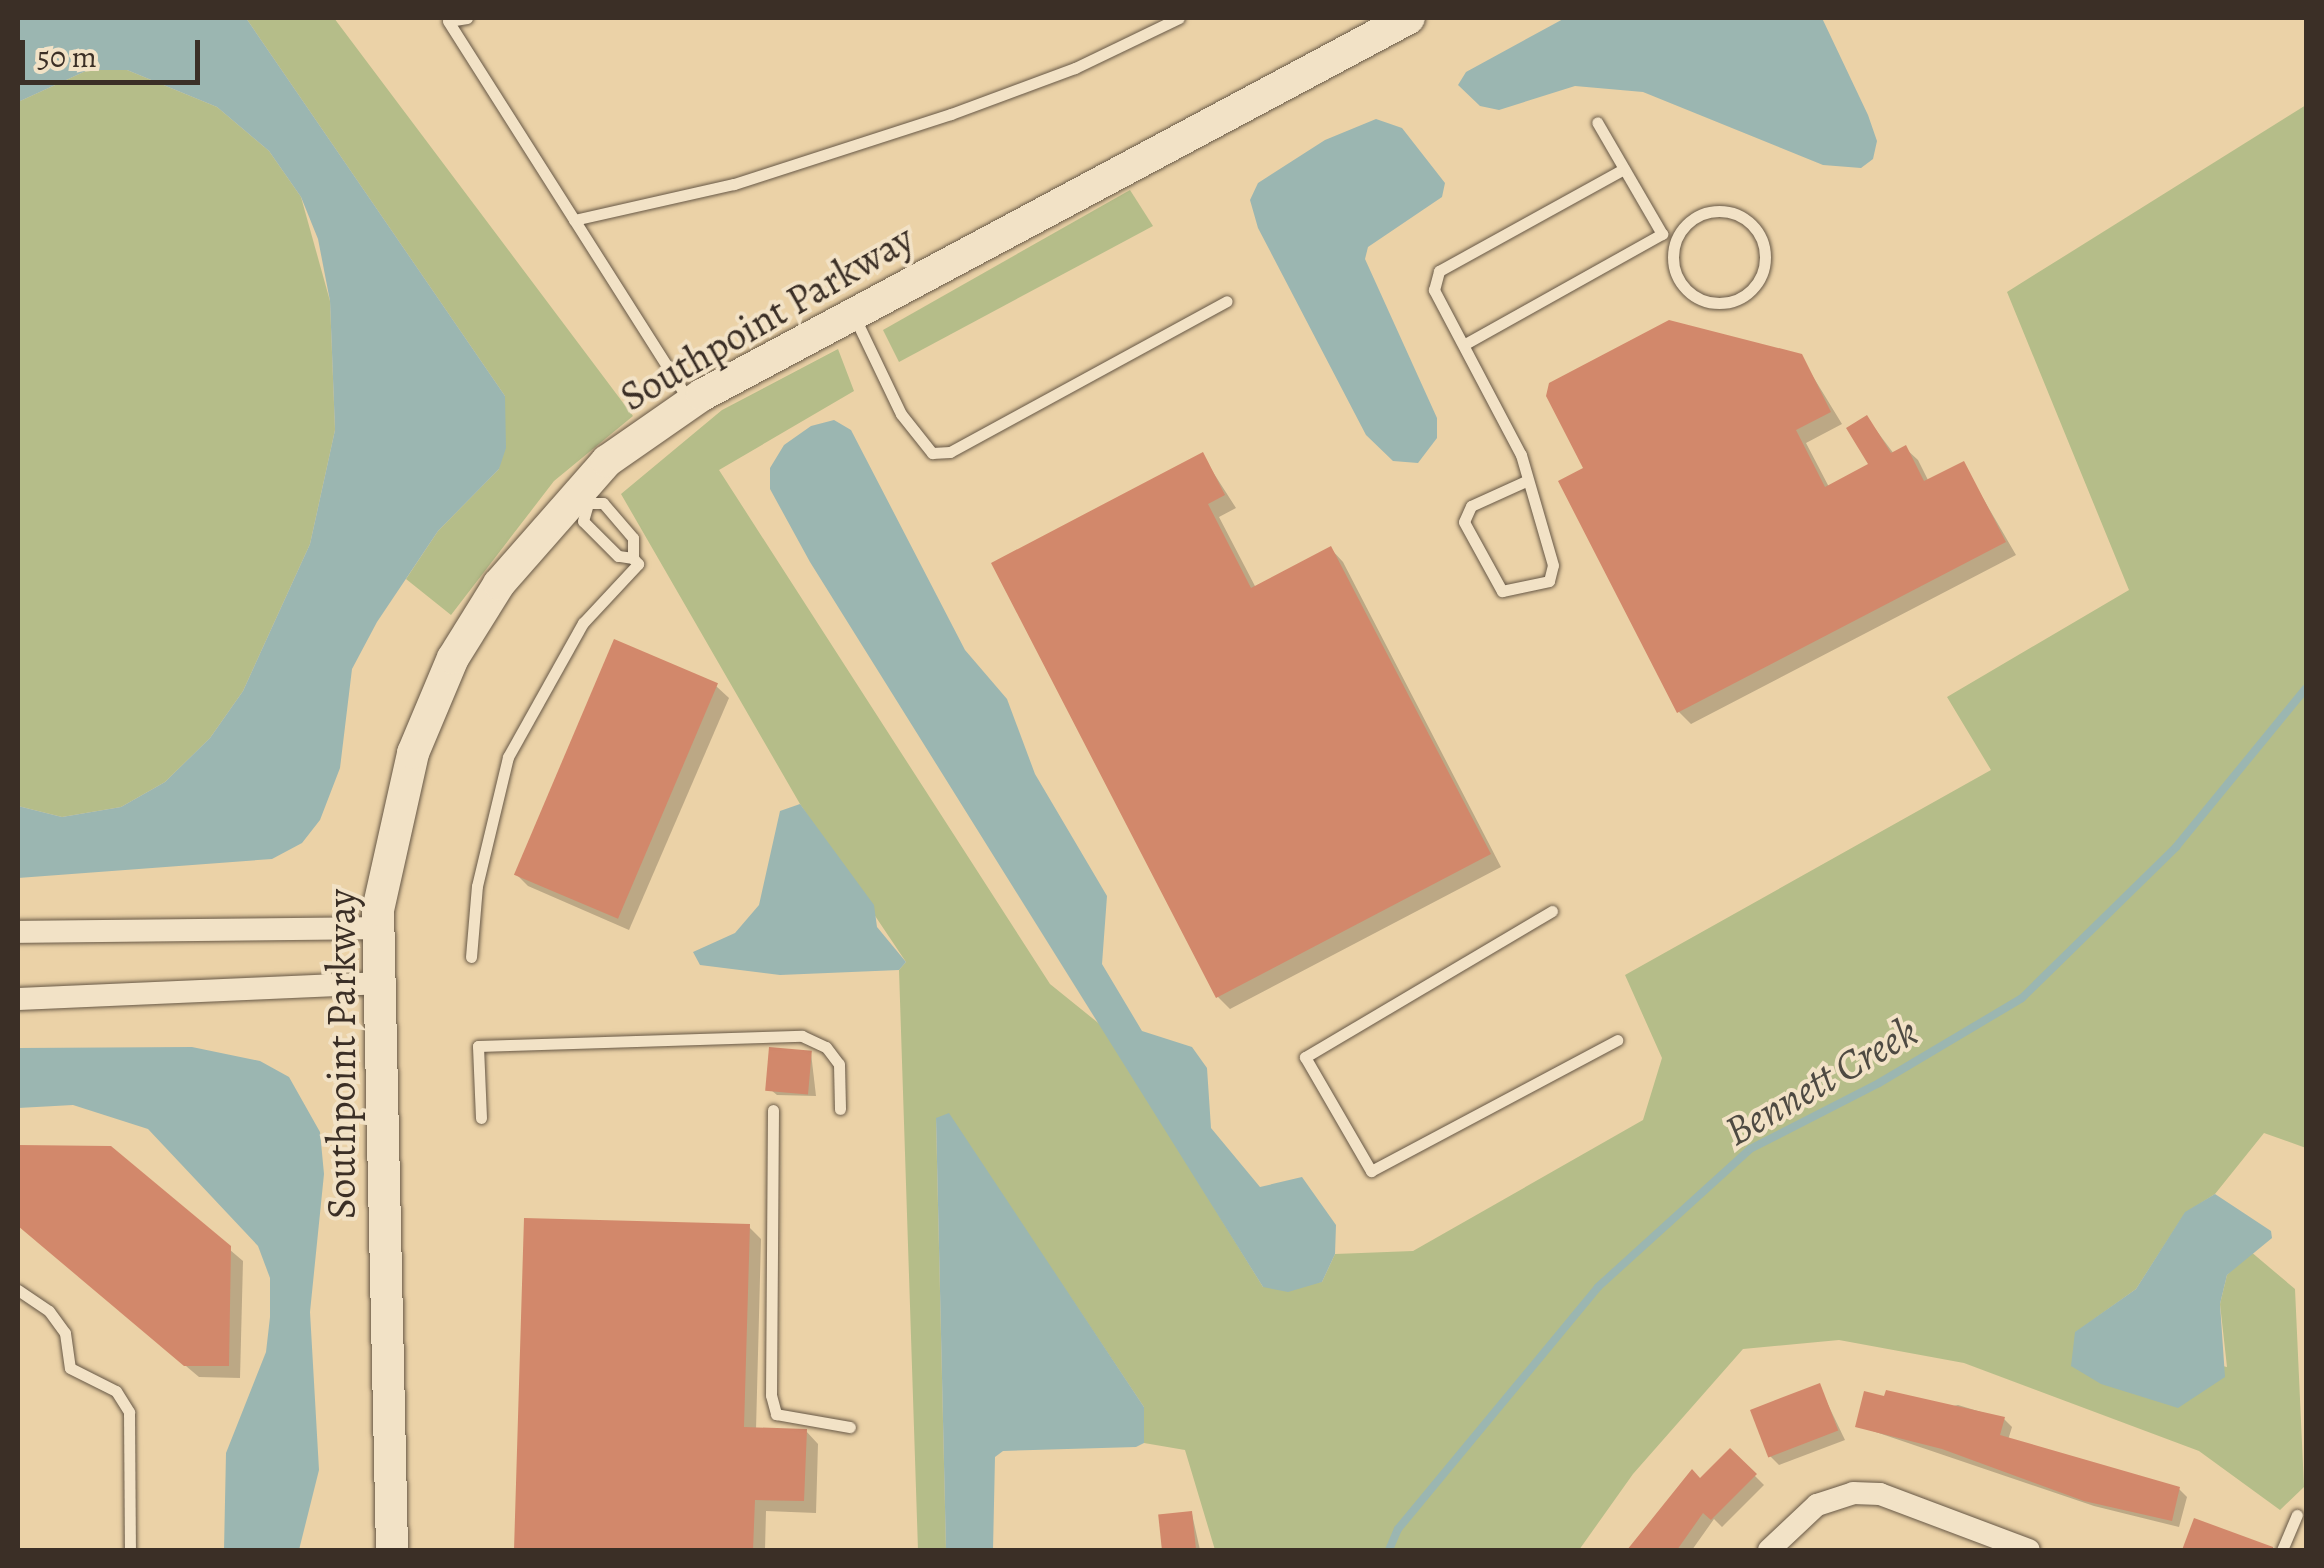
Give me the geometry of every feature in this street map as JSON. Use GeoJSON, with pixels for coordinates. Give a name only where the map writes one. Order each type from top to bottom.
{"type":"FeatureCollection","features":[{"type":"Feature","properties":{"kind":"main road","name":"Southpoint Parkway"},"geometry":{"type":"LineString","coordinates":[[392,1550],[378,928],[404,780],[446,673],[499,584],[582,497],[691,402],[1409,18]]}},
{"type":"Feature","properties":{"kind":"street"},"geometry":{"type":"LineString","coordinates":[[18,932],[378,928]]}},
{"type":"Feature","properties":{"kind":"street"},"geometry":{"type":"LineString","coordinates":[[18,999],[378,983]]}},
{"type":"Feature","properties":{"kind":"street"},"geometry":{"type":"LineString","coordinates":[[1769,1550],[1817,1505],[1840,1495],[1880,1494],[2029,1550]]}},
{"type":"Feature","properties":{"kind":"lane"},"geometry":{"type":"LineString","coordinates":[[467,18],[446,19],[691,402]]}},
{"type":"Feature","properties":{"kind":"lane"},"geometry":{"type":"LineString","coordinates":[[574,220],[734,184],[951,114],[1074,68],[1179,18]]}},
{"type":"Feature","properties":{"kind":"lane"},"geometry":{"type":"LineString","coordinates":[[1597,122],[1662,234],[1676,239]]}},
{"type":"Feature","properties":{"kind":"lane"},"geometry":{"type":"LineString","coordinates":[[1526,481],[1471,506],[1464,522],[1502,591],[1549,582],[1553,565],[1521,455],[1434,290],[1439,271],[1624,169]]}},
{"type":"Feature","properties":{"kind":"lane"},"geometry":{"type":"LineString","coordinates":[[1739,215],[1760,235],[1760,278],[1738,300],[1722,303],[1693,295],[1675,270],[1676,239],[1696,217],[1739,215]]}},
{"type":"Feature","properties":{"kind":"lane"},"geometry":{"type":"LineString","coordinates":[[1465,344],[1662,234]]}},
{"type":"Feature","properties":{"kind":"lane"},"geometry":{"type":"LineString","coordinates":[[853,314],[901,414],[932,453],[950,452],[1227,301]]}},
{"type":"Feature","properties":{"kind":"lane"},"geometry":{"type":"LineString","coordinates":[[470,957],[477,886],[508,757],[583,623],[638,564],[632,558],[618,556],[584,520],[582,497],[603,503],[633,538],[632,558]]}},
{"type":"Feature","properties":{"kind":"lane"},"geometry":{"type":"LineString","coordinates":[[1552,911],[1305,1057],[1371,1171],[1617,1040]]}},
{"type":"Feature","properties":{"kind":"lane"},"geometry":{"type":"LineString","coordinates":[[481,1118],[478,1046],[802,1036],[826,1047],[839,1064],[840,1109]]}},
{"type":"Feature","properties":{"kind":"lane"},"geometry":{"type":"LineString","coordinates":[[773,1110],[771,1395],[776,1414],[850,1428]]}},
{"type":"Feature","properties":{"kind":"lane"},"geometry":{"type":"LineString","coordinates":[[18,1290],[49,1311],[65,1333],[70,1368],[116,1391],[129,1412],[130,1550]]}},
{"type":"Feature","properties":{"kind":"lane"},"geometry":{"type":"LineString","coordinates":[[2282,1550],[2297,1515]]}},
{"type":"Feature","properties":{"kind":"green space"},"geometry":{"type":"Polygon","coordinates":[[[246,18],[334,18],[633,416],[554,481],[451,615],[406,579],[438,531],[499,469],[505,396],[246,18]]]}},
{"type":"Feature","properties":{"kind":"green space"},"geometry":{"type":"Polygon","coordinates":[[[88,70],[127,70],[217,107],[269,151],[301,197],[330,301],[335,430],[310,544],[243,691],[210,738],[165,782],[121,807],[62,817],[18,806],[18,102],[88,70]]]}},
{"type":"Feature","properties":{"kind":"green space"},"geometry":{"type":"Polygon","coordinates":[[[2306,105],[2306,1148],[2264,1133],[2215,1194],[2185,1213],[2136,1289],[2076,1332],[2227,1367],[2220,1304],[2227,1275],[2250,1251],[2295,1289],[2304,1487],[2280,1510],[2199,1451],[1964,1363],[1839,1340],[1743,1349],[1633,1474],[1579,1550],[1215,1550],[1185,1450],[1144,1443],[1144,1407],[948,1114],[936,1119],[946,1550],[918,1550],[899,970],[906,962],[800,804],[621,494],[722,410],[838,349],[854,391],[719,470],[1050,984],[1102,1026],[1263,1287],[1322,1282],[1335,1254],[1413,1251],[1643,1120],[1662,1058],[1625,975],[1991,770],[1947,697],[2129,590],[2007,292],[2306,105]]]}},
{"type":"Feature","properties":{"kind":"green space"},"geometry":{"type":"Polygon","coordinates":[[[1130,190],[1153,226],[899,362],[883,330],[1130,190]]]}},
{"type":"Feature","properties":{"kind":"water"},"geometry":{"type":"Polygon","coordinates":[[[18,18],[246,18],[505,396],[506,448],[499,469],[438,531],[377,622],[352,669],[340,768],[320,820],[302,843],[272,859],[18,878],[18,806],[62,817],[121,807],[165,782],[210,738],[243,691],[310,544],[335,430],[330,301],[318,239],[301,197],[269,151],[217,107],[127,70],[88,70],[18,102],[18,18]]]}},
{"type":"Feature","properties":{"kind":"water"},"geometry":{"type":"Polygon","coordinates":[[[1565,18],[1822,18],[1868,115],[1877,141],[1873,159],[1861,168],[1823,165],[1643,92],[1575,86],[1499,110],[1480,106],[1458,85],[1466,72],[1565,18]]]}},
{"type":"Feature","properties":{"kind":"water"},"geometry":{"type":"Polygon","coordinates":[[[1376,119],[1402,128],[1445,183],[1442,197],[1368,247],[1365,259],[1437,418],[1437,438],[1418,463],[1393,461],[1366,435],[1258,228],[1250,200],[1258,183],[1325,140],[1376,119]]]}},
{"type":"Feature","properties":{"kind":"water"},"geometry":{"type":"Polygon","coordinates":[[[834,420],[851,430],[965,650],[1007,699],[1035,774],[1107,896],[1102,964],[1142,1031],[1192,1047],[1207,1068],[1211,1128],[1260,1187],[1302,1177],[1336,1225],[1335,1254],[1322,1282],[1288,1292],[1263,1287],[810,562],[770,489],[770,468],[784,445],[811,426],[834,420]]]}},
{"type":"Feature","properties":{"kind":"water"},"geometry":{"type":"Polygon","coordinates":[[[800,804],[874,905],[877,927],[906,962],[899,970],[780,975],[700,965],[693,952],[735,933],[759,905],[780,811],[800,804]]]}},
{"type":"Feature","properties":{"kind":"water"},"geometry":{"type":"Polygon","coordinates":[[[192,1047],[260,1061],[289,1077],[320,1132],[324,1174],[310,1312],[319,1470],[299,1550],[224,1550],[226,1453],[266,1352],[270,1317],[270,1278],[258,1246],[148,1129],[73,1105],[18,1108],[18,1048],[192,1047]]]}},
{"type":"Feature","properties":{"kind":"water"},"geometry":{"type":"Polygon","coordinates":[[[949,1113],[1144,1407],[1144,1443],[1136,1447],[1003,1451],[995,1457],[993,1550],[946,1550],[936,1118],[949,1113]]]}},
{"type":"Feature","properties":{"kind":"water"},"geometry":{"type":"Polygon","coordinates":[[[2215,1194],[2271,1231],[2272,1238],[2227,1275],[2220,1304],[2225,1377],[2178,1408],[2101,1384],[2071,1366],[2075,1332],[2136,1289],[2185,1212],[2215,1194]]]}},
{"type":"Feature","properties":{"kind":"building"},"geometry":{"type":"Polygon","coordinates":[[[1669,320],[1802,354],[1831,412],[1796,430],[1825,487],[1868,464],[1846,428],[1867,415],[1891,453],[1906,445],[1924,481],[1964,461],[2006,542],[1677,713],[1558,481],[1583,468],[1546,396],[1549,383],[1669,320]]]}},
{"type":"Feature","properties":{"kind":"building"},"geometry":{"type":"Polygon","coordinates":[[[1203,452],[1225,495],[1208,504],[1251,588],[1331,546],[1491,854],[1216,998],[991,563],[1203,452]]]}},
{"type":"Feature","properties":{"kind":"building"},"geometry":{"type":"Polygon","coordinates":[[[614,639],[718,683],[618,919],[514,875],[614,639]]]}},
{"type":"Feature","properties":{"kind":"building"},"geometry":{"type":"Polygon","coordinates":[[[769,1047],[812,1051],[808,1095],[765,1091],[769,1047]]]}},
{"type":"Feature","properties":{"kind":"building"},"geometry":{"type":"Polygon","coordinates":[[[18,1145],[111,1146],[231,1246],[229,1366],[184,1366],[18,1226],[18,1145]]]}},
{"type":"Feature","properties":{"kind":"building"},"geometry":{"type":"Polygon","coordinates":[[[524,1218],[750,1224],[744,1427],[807,1429],[804,1501],[755,1500],[753,1550],[514,1550],[524,1218]]]}},
{"type":"Feature","properties":{"kind":"building"},"geometry":{"type":"Polygon","coordinates":[[[1820,1383],[1838,1431],[1768,1457],[1750,1410],[1820,1383]]]}},
{"type":"Feature","properties":{"kind":"building"},"geometry":{"type":"Polygon","coordinates":[[[1886,1390],[2005,1417],[2000,1435],[2180,1487],[2172,1521],[2084,1501],[1942,1449],[1855,1427],[1864,1391],[1884,1396],[1886,1390]]]}},
{"type":"Feature","properties":{"kind":"building"},"geometry":{"type":"Polygon","coordinates":[[[1730,1448],[1757,1474],[1711,1520],[1703,1513],[1677,1550],[1627,1550],[1692,1469],[1700,1478],[1730,1448]]]}},
{"type":"Feature","properties":{"kind":"building"},"geometry":{"type":"Polygon","coordinates":[[[1192,1511],[1196,1550],[1162,1550],[1158,1515],[1192,1511]]]}},
{"type":"Feature","properties":{"kind":"building"},"geometry":{"type":"Polygon","coordinates":[[[2194,1518],[2273,1547],[2273,1550],[2182,1550],[2194,1518]]]}},
{"type":"Feature","properties":{"kind":"waterway","name":"Bennett Creek"},"geometry":{"type":"LineString","coordinates":[[1389,1550],[1398,1529],[1598,1287],[1750,1149],[1879,1083],[2022,998],[2176,847],[2306,688]]}}]}
